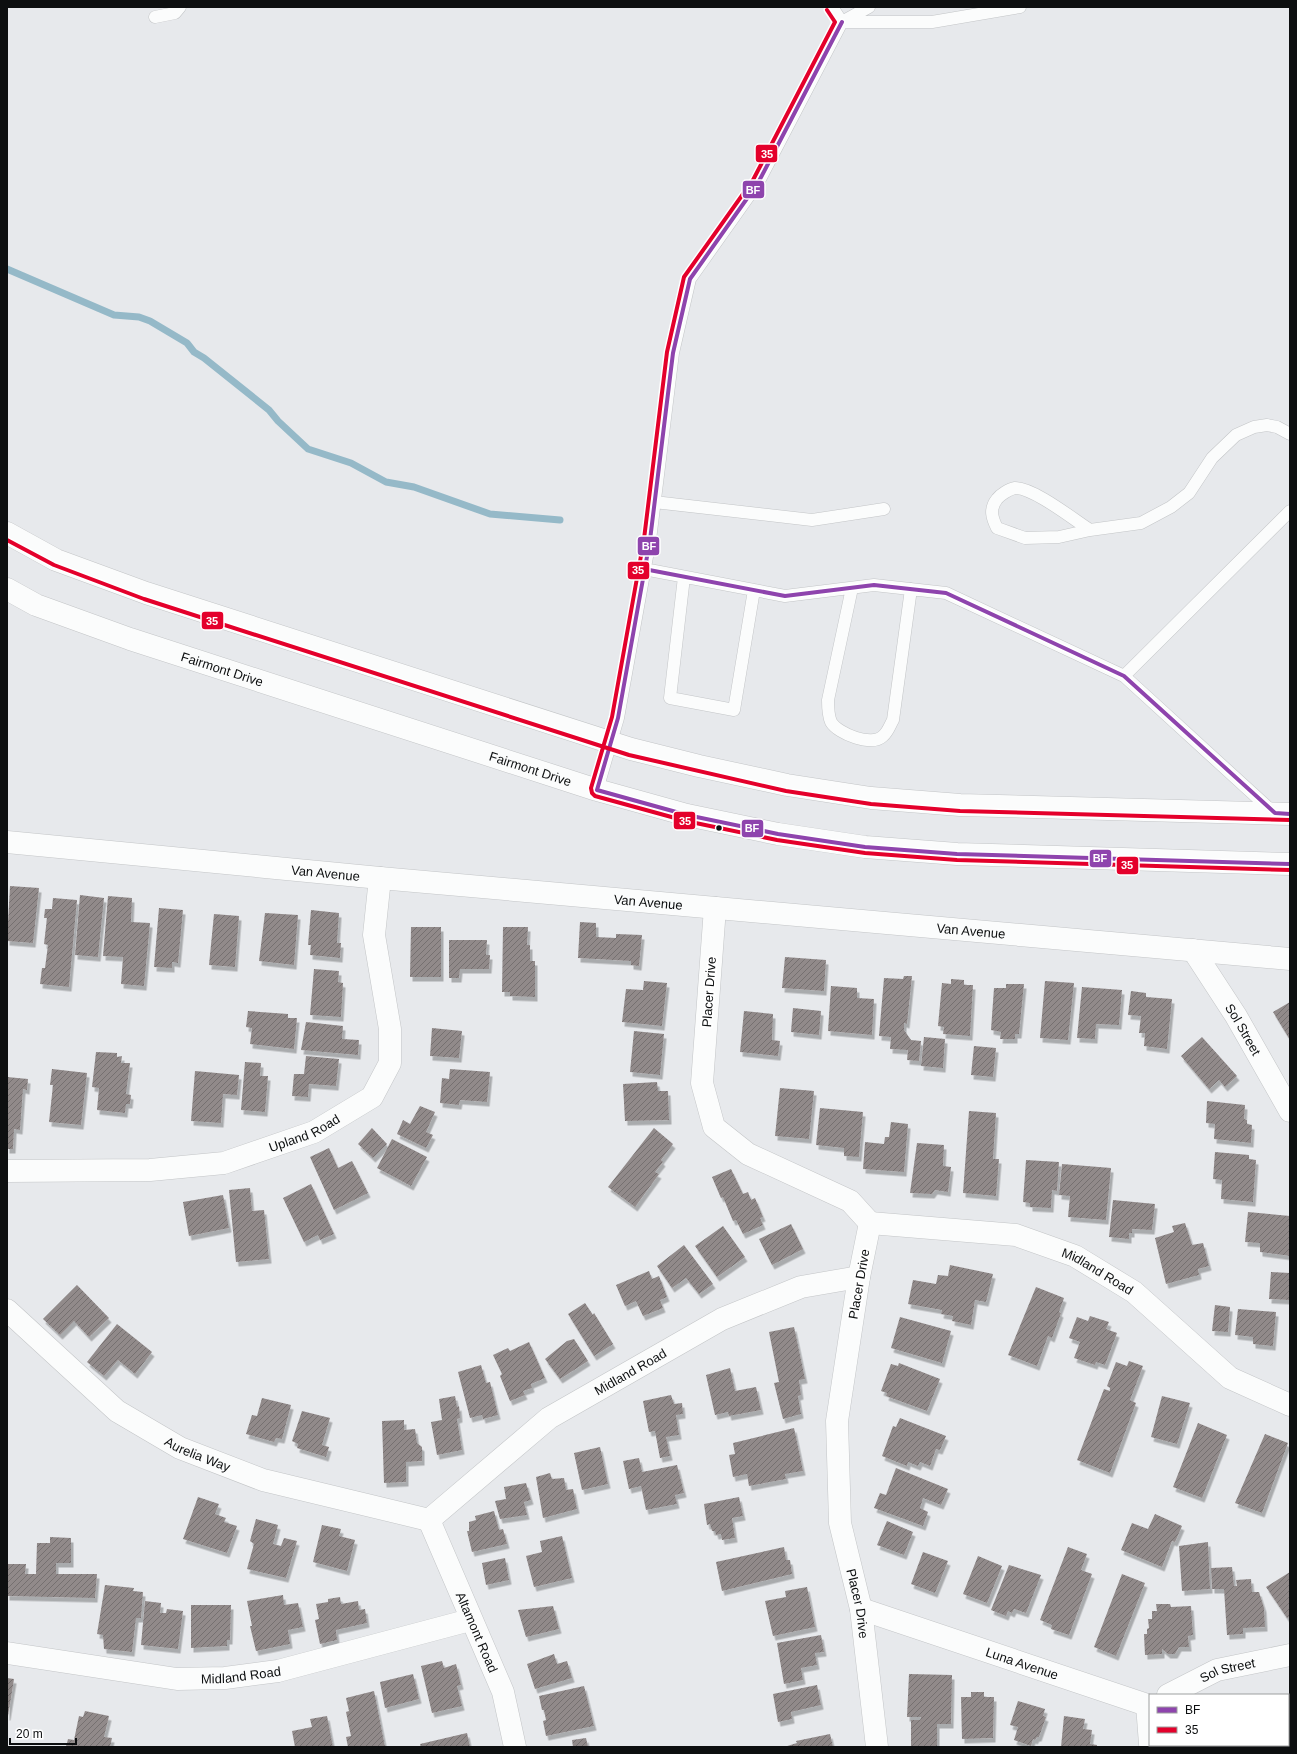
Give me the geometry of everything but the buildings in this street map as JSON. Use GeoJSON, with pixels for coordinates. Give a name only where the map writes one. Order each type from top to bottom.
{"type":"FeatureCollection","features":[{"type":"Feature","properties":{"kind":"street"},"geometry":{"type":"LineString","coordinates":[[7,533],[56,560],[146,593],[611,743],[698,766],[787,785],[871,798],[960,805],[1282,814]]}},
{"type":"Feature","properties":{"kind":"street","name":"Fairmont Drive"},"geometry":{"type":"LineString","coordinates":[[7,589],[36,605],[130,639],[597,790],[687,815],[778,834],[865,847],[957,854],[1290,864]]}},
{"type":"Feature","properties":{"kind":"street","name":"Van Avenue"},"geometry":{"type":"LineString","coordinates":[[7,842],[380,878],[1290,959]]}},
{"type":"Feature","properties":{"kind":"street","name":"Upland Road"},"geometry":{"type":"LineString","coordinates":[[7,1171],[150,1170],[224,1164],[314,1132],[372,1097],[390,1063],[390,1029],[374,935],[380,878]]}},
{"type":"Feature","properties":{"kind":"street","name":"Placer Drive"},"geometry":{"type":"LineString","coordinates":[[716,908],[702,1083],[714,1127],[748,1154],[850,1201],[870,1223],[837,1421],[840,1523],[861,1609],[877,1747]]}},
{"type":"Feature","properties":{"kind":"street","name":"Sol Street"},"geometry":{"type":"LineString","coordinates":[[1193,950],[1236,1016],[1290,1111]]}},
{"type":"Feature","properties":{"kind":"street","name":"Midland Road"},"geometry":{"type":"LineString","coordinates":[[870,1223],[1016,1235],[1075,1256],[1134,1292],[1230,1378],[1290,1404]]}},
{"type":"Feature","properties":{"kind":"street","name":"Midland Road"},"geometry":{"type":"LineString","coordinates":[[429,1520],[549,1418],[722,1319],[801,1287],[860,1277]]}},
{"type":"Feature","properties":{"kind":"street","name":"Aurelia Way"},"geometry":{"type":"LineString","coordinates":[[7,1310],[117,1412],[180,1448],[263,1480],[429,1520]]}},
{"type":"Feature","properties":{"kind":"street","name":"Altamont Road"},"geometry":{"type":"LineString","coordinates":[[429,1520],[470,1620],[503,1692],[515,1747]]}},
{"type":"Feature","properties":{"kind":"street","name":"Luna Avenue"},"geometry":{"type":"LineString","coordinates":[[861,1609],[1149,1704]]}},
{"type":"Feature","properties":{"kind":"street","name":"Midland Road"},"geometry":{"type":"LineString","coordinates":[[7,1653],[177,1679],[225,1678],[278,1671],[470,1620]]}},
{"type":"Feature","properties":{"kind":"street","name":"Sol Street"},"geometry":{"type":"LineString","coordinates":[[1170,1694],[1217,1670],[1290,1655]]}},
{"type":"Feature","properties":{"kind":"lane"},"geometry":{"type":"LineString","coordinates":[[155,17],[175,13],[180,7]]}},
{"type":"Feature","properties":{"kind":"lane"},"geometry":{"type":"LineString","coordinates":[[832,7],[842,22]]}},
{"type":"Feature","properties":{"kind":"lane"},"geometry":{"type":"LineString","coordinates":[[597,790],[618,718],[650,540],[673,353],[690,279],[758,184],[842,22],[869,7]]}},
{"type":"Feature","properties":{"kind":"lane"},"geometry":{"type":"LineString","coordinates":[[842,22],[932,22],[1020,7]]}},
{"type":"Feature","properties":{"kind":"lane"},"geometry":{"type":"LineString","coordinates":[[1090,530],[1032,492],[1014,488],[996,500],[992,509],[991,517],[997,528],[1025,538],[1059,537],[1090,530],[1141,523],[1170,507],[1189,493],[1212,458],[1236,435],[1254,426],[1277,427],[1290,434]]}},
{"type":"Feature","properties":{"kind":"lane"},"geometry":{"type":"LineString","coordinates":[[654,502],[812,520],[884,509]]}},
{"type":"Feature","properties":{"kind":"lane"},"geometry":{"type":"LineString","coordinates":[[1124,676],[1290,512]]}},
{"type":"Feature","properties":{"kind":"lane"},"geometry":{"type":"LineString","coordinates":[[644,569],[785,596],[874,585],[946,593],[1124,676],[1282,814]]}},
{"type":"Feature","properties":{"kind":"lane"},"geometry":{"type":"LineString","coordinates":[[684,577],[670,698],[734,710],[754,590]]}},
{"type":"Feature","properties":{"kind":"lane"},"geometry":{"type":"LineString","coordinates":[[852,588],[828,700],[828,712],[831,722],[845,734],[861,739],[875,740],[883,737],[893,720],[911,589]]}},
{"type":"Feature","properties":{"kind":"waterway"},"geometry":{"type":"LineString","coordinates":[[7,269],[114,315],[139,317],[150,321],[187,343],[194,352],[204,358],[269,410],[278,421],[308,449],[351,463],[386,482],[414,487],[490,514],[560,520]]}},
{"type":"Feature","properties":{"kind":"transit line","name":"35"},"geometry":{"type":"LineString","coordinates":[[827,10],[835,22],[753,180],[684,277],[667,352],[644,539],[612,717],[591,788],[592,793],[595,796],[686,821],[777,840],[865,853],[957,860],[1290,870]]}},
{"type":"Feature","properties":{"kind":"transit line","name":"BF"},"geometry":{"type":"LineString","coordinates":[[842,22],[758,183],[690,279],[673,353],[650,540],[618,718],[597,790],[687,815],[778,834],[865,847],[957,854],[1290,864]]}},
{"type":"Feature","properties":{"kind":"transit line","name":"35"},"geometry":{"type":"LineString","coordinates":[[7,540],[54,565],[144,599],[629,755],[786,791],[871,804],[960,811],[1290,820]]}},
{"type":"Feature","properties":{"kind":"transit line","name":"BF"},"geometry":{"type":"LineString","coordinates":[[644,569],[785,596],[874,585],[946,593],[1124,676],[1275,813],[1290,814]]}}]}
